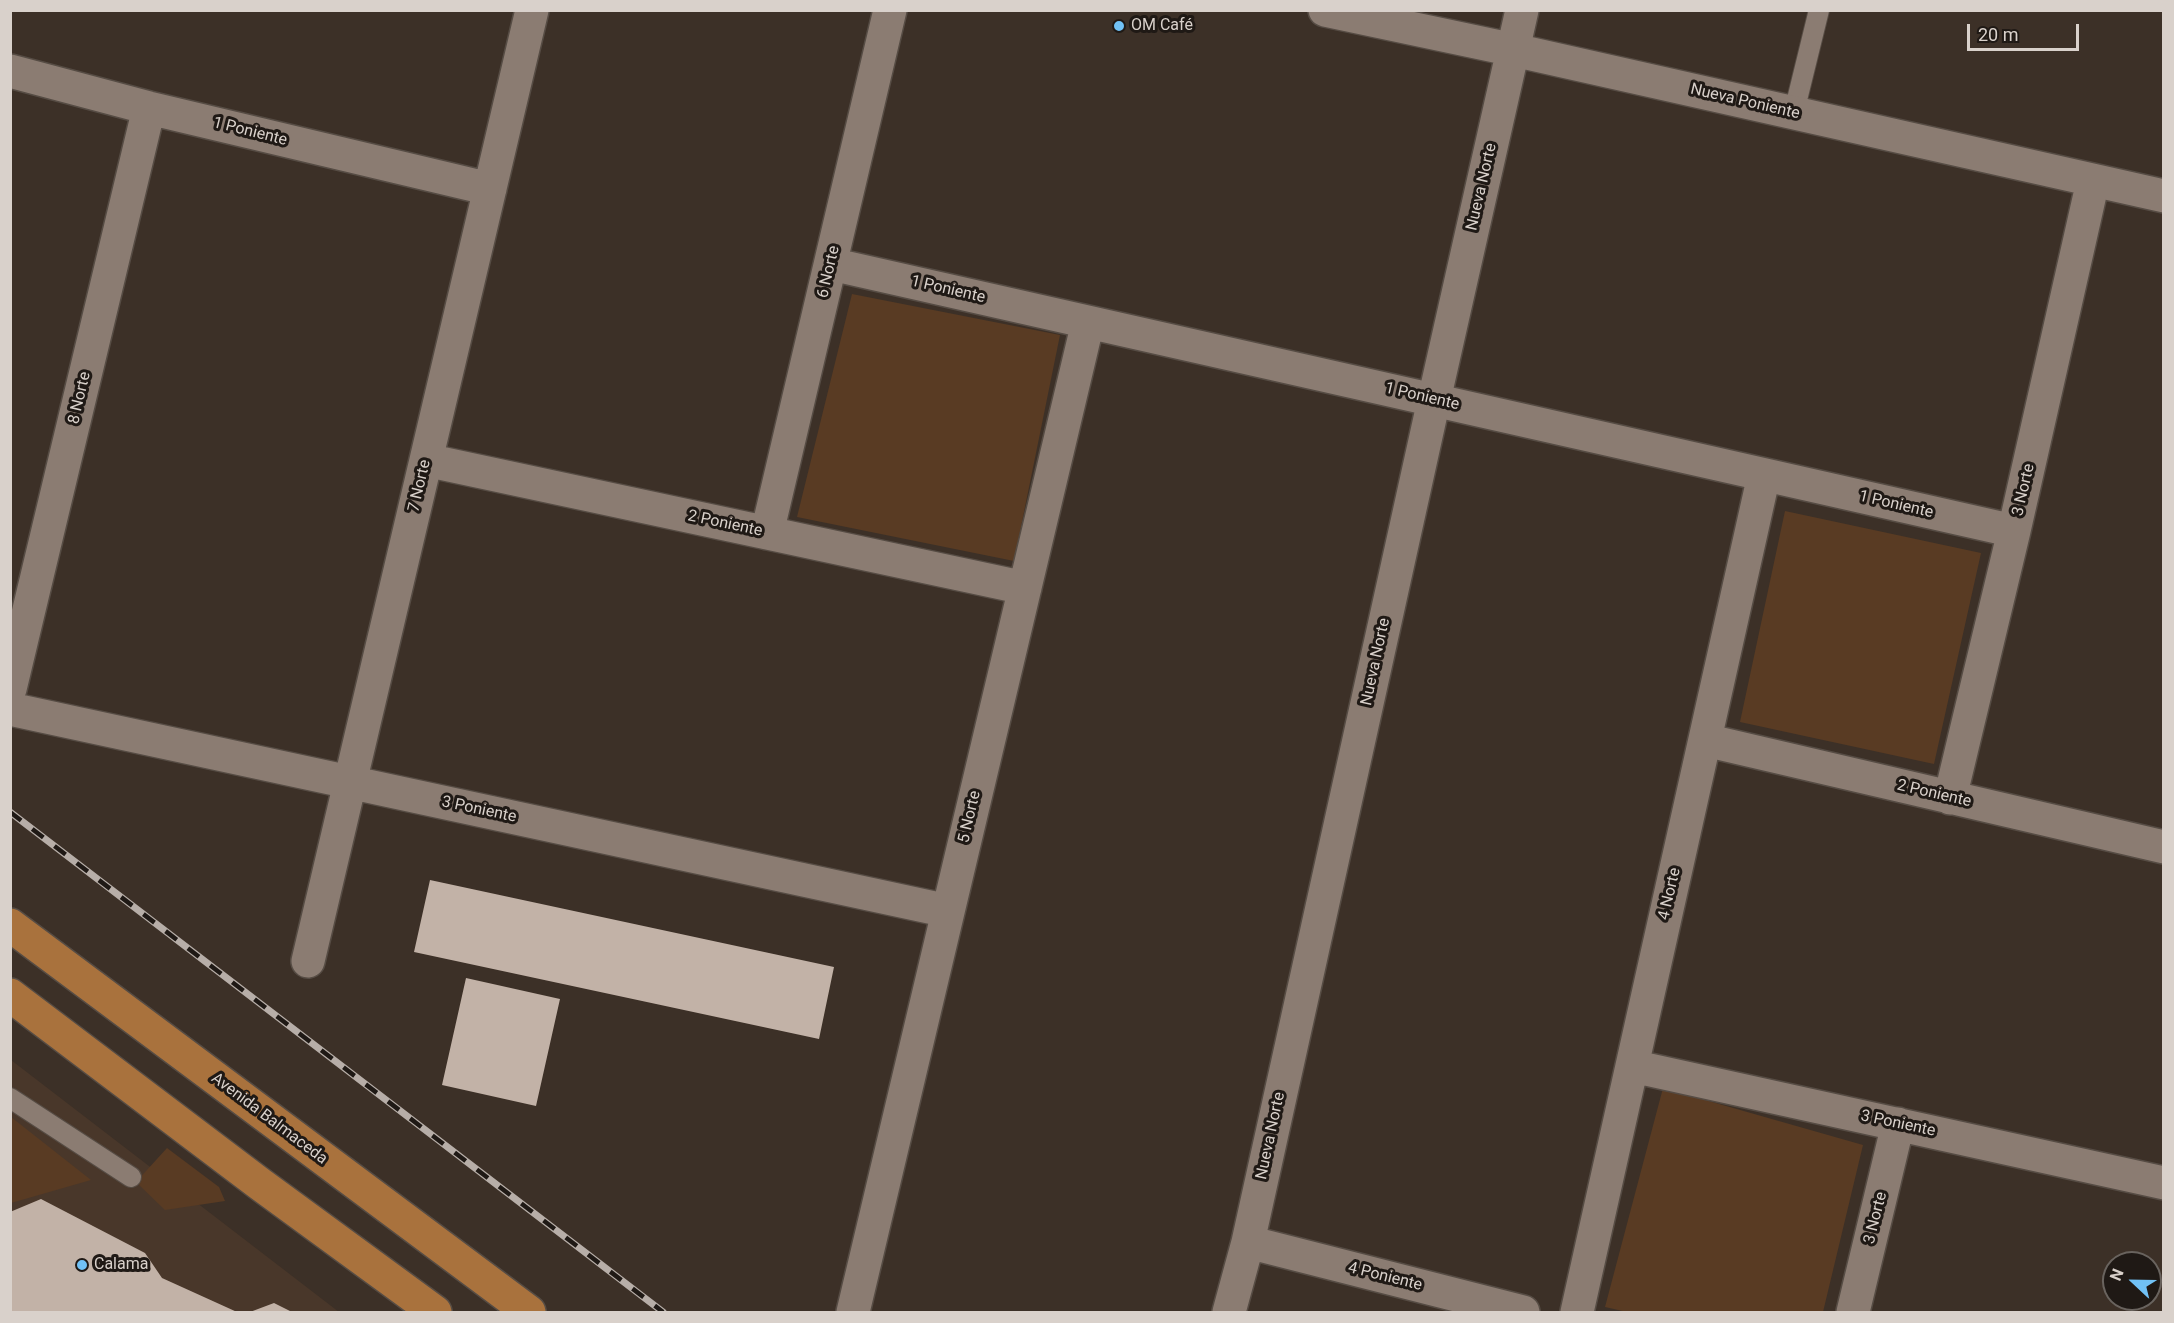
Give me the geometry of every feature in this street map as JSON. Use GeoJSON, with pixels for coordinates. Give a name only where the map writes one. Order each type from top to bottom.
{"type":"FeatureCollection","features":[{"type":"Feature","properties":{"kind":"main road","name":"Avenida Balmaceda"},"geometry":{"type":"LineString","coordinates":[[10,925],[529,1312]]}},
{"type":"Feature","properties":{"kind":"main road"},"geometry":{"type":"LineString","coordinates":[[10,995],[260,1184],[435,1312]]}},
{"type":"Feature","properties":{"kind":"street","name":"7 Norte"},"geometry":{"type":"LineString","coordinates":[[308,961],[532,10]]}},
{"type":"Feature","properties":{"kind":"street","name":"6 Norte"},"geometry":{"type":"LineString","coordinates":[[767,533],[890,10]]}},
{"type":"Feature","properties":{"kind":"street","name":"Nueva Poniente"},"geometry":{"type":"LineString","coordinates":[[1325,10],[1794,112],[2163,196]]}},
{"type":"Feature","properties":{"kind":"street","name":"Nueva Norte"},"geometry":{"type":"LineString","coordinates":[[1229,1312],[1248,1242],[1522,10]]}},
{"type":"Feature","properties":{"kind":"street","name":"1 Poniente"},"geometry":{"type":"LineString","coordinates":[[10,71],[149,108],[490,189]]}},
{"type":"Feature","properties":{"kind":"street","name":"8 Norte"},"geometry":{"type":"LineString","coordinates":[[10,688],[149,108]]}},
{"type":"Feature","properties":{"kind":"street","name":"3 Norte"},"geometry":{"type":"LineString","coordinates":[[1950,798],[2014,531],[2092,181]]}},
{"type":"Feature","properties":{"kind":"street","name":"1 Poniente"},"geometry":{"type":"LineString","coordinates":[[831,264],[2014,531]]}},
{"type":"Feature","properties":{"kind":"street","name":"5 Norte"},"geometry":{"type":"LineString","coordinates":[[853,1312],[1088,322]]}},
{"type":"Feature","properties":{"kind":"street","name":"2 Poniente"},"geometry":{"type":"LineString","coordinates":[[426,460],[1025,588]]}},
{"type":"Feature","properties":{"kind":"street","name":"4 Norte"},"geometry":{"type":"LineString","coordinates":[[1577,1312],[1764,475]]}},
{"type":"Feature","properties":{"kind":"street","name":"3 Poniente"},"geometry":{"type":"LineString","coordinates":[[10,709],[948,910]]}},
{"type":"Feature","properties":{"kind":"street","name":"2 Poniente"},"geometry":{"type":"LineString","coordinates":[[1705,740],[2163,847]]}},
{"type":"Feature","properties":{"kind":"street","name":"3 Poniente"},"geometry":{"type":"LineString","coordinates":[[1632,1066],[2163,1183]]}},
{"type":"Feature","properties":{"kind":"street","name":"3 Norte"},"geometry":{"type":"LineString","coordinates":[[1853,1312],[1898,1124]]}},
{"type":"Feature","properties":{"kind":"street","name":"4 Poniente"},"geometry":{"type":"LineString","coordinates":[[1248,1242],[1523,1312]]}},
{"type":"Feature","properties":{"kind":"lane"},"geometry":{"type":"LineString","coordinates":[[1794,112],[1819,10]]}},
{"type":"Feature","properties":{"kind":"lane"},"geometry":{"type":"LineString","coordinates":[[10,1098],[131,1178]]}},
{"type":"Feature","properties":{"kind":"shaded area"},"geometry":{"type":"Polygon","coordinates":[[[852,294],[1060,335],[1014,561],[797,517],[852,294]]]}},
{"type":"Feature","properties":{"kind":"shaded area"},"geometry":{"type":"Polygon","coordinates":[[[1785,511],[1981,553],[1934,764],[1740,722],[1785,511]]]}},
{"type":"Feature","properties":{"kind":"shaded area"},"geometry":{"type":"Polygon","coordinates":[[[11,1060],[339,1312],[11,1312],[11,1060]]]}},
{"type":"Feature","properties":{"kind":"shaded area"},"geometry":{"type":"Polygon","coordinates":[[[1663,1088],[1863,1145],[1823,1312],[1627,1312],[1605,1307],[1663,1088]]]}},
{"type":"Feature","properties":{"kind":"shaded area"},"geometry":{"type":"Polygon","coordinates":[[[11,1117],[91,1180],[11,1203],[11,1117]]]}},
{"type":"Feature","properties":{"kind":"shaded area"},"geometry":{"type":"Polygon","coordinates":[[[167,1148],[219,1187],[225,1201],[165,1210],[136,1182],[167,1148]]]}},
{"type":"Feature","properties":{"kind":"building"},"geometry":{"type":"Polygon","coordinates":[[[430,880],[834,967],[819,1039],[414,952],[430,880]]]}},
{"type":"Feature","properties":{"kind":"building"},"geometry":{"type":"Polygon","coordinates":[[[466,978],[560,999],[536,1106],[442,1085],[466,978]]]}},
{"type":"Feature","properties":{"kind":"building","name":"Calama"},"geometry":{"type":"Polygon","coordinates":[[[41,1199],[145,1253],[162,1278],[237,1312],[10,1312],[10,1212],[41,1199]]]}},
{"type":"Feature","properties":{"kind":"building"},"geometry":{"type":"Polygon","coordinates":[[[274,1303],[292,1312],[250,1312],[274,1303]]]}},
{"type":"Feature","properties":{"kind":"railway"},"geometry":{"type":"LineString","coordinates":[[10,812],[663,1312]]}},
{"type":"Feature","properties":{"kind":"place","name":"OM Café"},"geometry":{"type":"Point","coordinates":[1119,26]}},
{"type":"Feature","properties":{"kind":"place","name":"Calama"},"geometry":{"type":"Point","coordinates":[82,1265]}}]}
